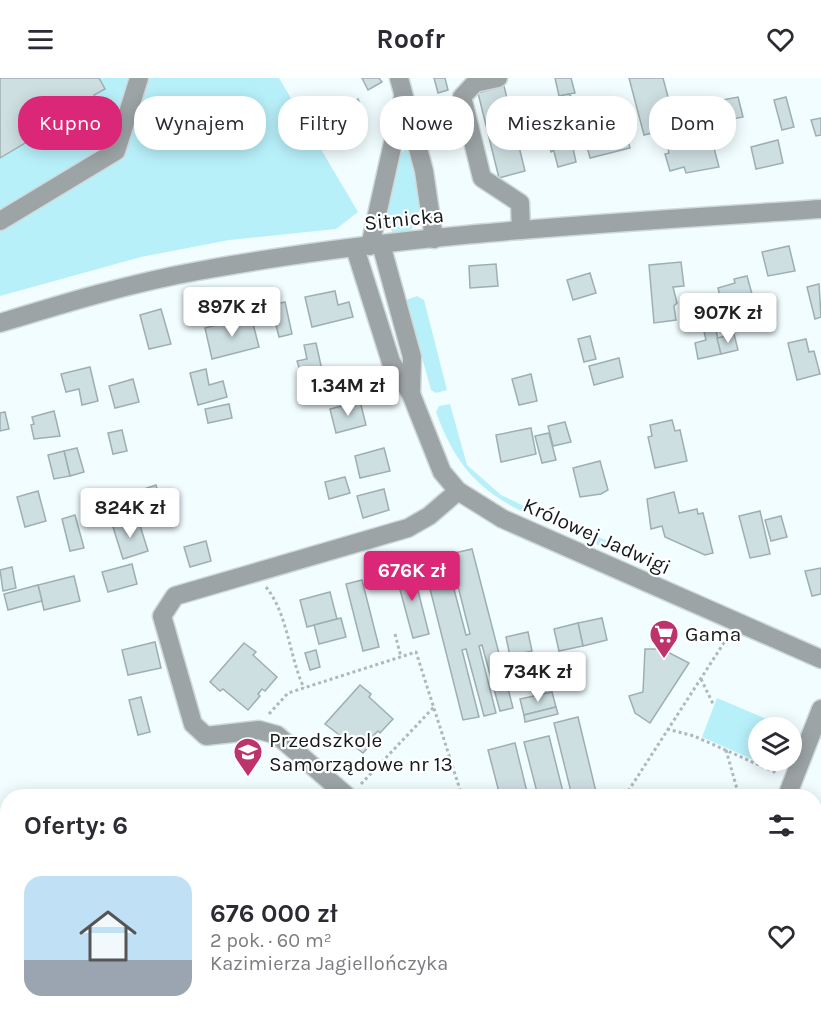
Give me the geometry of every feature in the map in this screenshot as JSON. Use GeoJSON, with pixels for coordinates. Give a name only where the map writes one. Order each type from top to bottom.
{"type":"FeatureCollection","features":[{"type":"Feature","properties":{"kind":"street"},"geometry":{"type":"LineString","coordinates":[[0,221],[116,151],[139,78]]}},
{"type":"Feature","properties":{"kind":"street"},"geometry":{"type":"LineString","coordinates":[[498,78],[475,83],[462,97],[482,178],[520,203],[521,230]]}},
{"type":"Feature","properties":{"kind":"street"},"geometry":{"type":"LineString","coordinates":[[402,86],[424,171],[434,239]]}},
{"type":"Feature","properties":{"kind":"street"},"geometry":{"type":"LineString","coordinates":[[368,246],[402,86]]}},
{"type":"Feature","properties":{"kind":"street","name":"Sitnicka"},"geometry":{"type":"LineString","coordinates":[[0,322],[60,304],[197,271],[368,246],[521,230],[821,208]]}},
{"type":"Feature","properties":{"kind":"street","name":"Królowej Jadwigi"},"geometry":{"type":"LineString","coordinates":[[368,246],[391,362],[411,394],[442,472],[458,491],[503,519],[821,660]]}},
{"type":"Feature","properties":{"kind":"street","name":"Królowej Jadwigi"},"geometry":{"type":"LineString","coordinates":[[368,246],[412,357],[411,394]]}},
{"type":"Feature","properties":{"kind":"street"},"geometry":{"type":"LineString","coordinates":[[345,789],[277,735],[259,730],[206,736],[193,724],[162,616],[175,596],[408,528],[429,516],[458,491]]}},
{"type":"Feature","properties":{"kind":"street"},"geometry":{"type":"LineString","coordinates":[[790,789],[821,709]]}},
{"type":"Feature","properties":{"kind":"path"},"geometry":{"type":"LineString","coordinates":[[256,574],[276,599],[294,667],[304,688]]}},
{"type":"Feature","properties":{"kind":"path"},"geometry":{"type":"LineString","coordinates":[[395,634],[401,657]]}},
{"type":"Feature","properties":{"kind":"path"},"geometry":{"type":"LineString","coordinates":[[629,789],[727,638]]}},
{"type":"Feature","properties":{"kind":"path"},"geometry":{"type":"LineString","coordinates":[[259,730],[262,722],[288,693],[417,652],[460,789]]}},
{"type":"Feature","properties":{"kind":"path"},"geometry":{"type":"LineString","coordinates":[[701,679],[714,706]]}},
{"type":"Feature","properties":{"kind":"path"},"geometry":{"type":"LineString","coordinates":[[356,789],[434,707]]}},
{"type":"Feature","properties":{"kind":"path"},"geometry":{"type":"LineString","coordinates":[[667,729],[694,736],[726,750],[790,789]]}},
{"type":"Feature","properties":{"kind":"path"},"geometry":{"type":"LineString","coordinates":[[726,750],[737,789]]}},
{"type":"Feature","properties":{"kind":"shaded area"},"geometry":{"type":"Polygon","coordinates":[[[0,78],[279,78],[290,96],[278,96],[278,150],[321,150],[358,212],[336,229],[229,240],[141,257],[0,296],[0,78]]]}},
{"type":"Feature","properties":{"kind":"shaded area"},"geometry":{"type":"Polygon","coordinates":[[[404,150],[408,151],[420,202],[416,222],[410,231],[393,234],[386,219],[401,153],[404,150]]]}},
{"type":"Feature","properties":{"kind":"shaded area"},"geometry":{"type":"Polygon","coordinates":[[[417,296],[424,300],[447,390],[436,393],[431,390],[406,300],[417,296]]]}},
{"type":"Feature","properties":{"kind":"shaded area"},"geometry":{"type":"Polygon","coordinates":[[[450,404],[467,465],[501,495],[528,508],[521,511],[490,492],[458,459],[436,412],[439,406],[450,404]]]}},
{"type":"Feature","properties":{"kind":"shaded area"},"geometry":{"type":"Polygon","coordinates":[[[580,529],[631,551],[631,554],[624,557],[581,537],[580,529]]]}},
{"type":"Feature","properties":{"kind":"shaded area"},"geometry":{"type":"Polygon","coordinates":[[[717,698],[762,717],[748,717],[748,757],[702,737],[717,698]]]}},
{"type":"Feature","properties":{"kind":"building"},"geometry":{"type":"Polygon","coordinates":[[[0,78],[99,78],[105,89],[95,96],[18,96],[18,147],[0,158],[0,78]]]}},
{"type":"Feature","properties":{"kind":"building"},"geometry":{"type":"Polygon","coordinates":[[[362,78],[379,78],[382,82],[368,90],[362,78]]]}},
{"type":"Feature","properties":{"kind":"building"},"geometry":{"type":"Polygon","coordinates":[[[434,78],[445,78],[448,90],[438,93],[434,78]]]}},
{"type":"Feature","properties":{"kind":"building"},"geometry":{"type":"Polygon","coordinates":[[[555,78],[571,78],[575,93],[559,96],[555,78]]]}},
{"type":"Feature","properties":{"kind":"building"},"geometry":{"type":"Polygon","coordinates":[[[629,78],[663,78],[668,96],[649,96],[649,134],[644,135],[637,108],[637,96],[634,96],[629,78]]]}},
{"type":"Feature","properties":{"kind":"building"},"geometry":{"type":"Polygon","coordinates":[[[504,86],[506,96],[486,96],[486,125],[478,93],[504,86]]]}},
{"type":"Feature","properties":{"kind":"building"},"geometry":{"type":"Polygon","coordinates":[[[736,97],[738,97],[743,117],[736,118],[736,97]]]}},
{"type":"Feature","properties":{"kind":"building"},"geometry":{"type":"Polygon","coordinates":[[[786,97],[794,127],[782,130],[774,100],[786,97]]]}},
{"type":"Feature","properties":{"kind":"building"},"geometry":{"type":"Polygon","coordinates":[[[821,118],[821,135],[816,136],[811,120],[821,118]]]}},
{"type":"Feature","properties":{"kind":"building"},"geometry":{"type":"Polygon","coordinates":[[[778,140],[783,163],[756,169],[751,147],[778,140]]]}},
{"type":"Feature","properties":{"kind":"building"},"geometry":{"type":"Polygon","coordinates":[[[492,150],[520,150],[525,171],[499,178],[492,150]]]}},
{"type":"Feature","properties":{"kind":"building"},"geometry":{"type":"Polygon","coordinates":[[[554,150],[573,150],[576,162],[558,167],[554,150]]]}},
{"type":"Feature","properties":{"kind":"building"},"geometry":{"type":"Polygon","coordinates":[[[588,150],[622,150],[590,158],[588,150]]]}},
{"type":"Feature","properties":{"kind":"building"},"geometry":{"type":"Polygon","coordinates":[[[668,150],[714,150],[719,167],[686,173],[684,167],[670,171],[665,154],[669,153],[668,150]]]}},
{"type":"Feature","properties":{"kind":"building"},"geometry":{"type":"Polygon","coordinates":[[[789,246],[795,271],[768,276],[762,252],[789,246]]]}},
{"type":"Feature","properties":{"kind":"building"},"geometry":{"type":"Polygon","coordinates":[[[681,262],[684,286],[673,287],[677,303],[674,306],[676,320],[654,323],[649,265],[681,262]]]}},
{"type":"Feature","properties":{"kind":"building"},"geometry":{"type":"Polygon","coordinates":[[[496,264],[498,286],[470,288],[469,266],[496,264]]]}},
{"type":"Feature","properties":{"kind":"building"},"geometry":{"type":"Polygon","coordinates":[[[590,273],[596,293],[573,300],[567,280],[590,273]]]}},
{"type":"Feature","properties":{"kind":"building"},"geometry":{"type":"Polygon","coordinates":[[[747,276],[755,305],[736,310],[737,314],[725,318],[718,288],[735,283],[734,279],[747,276]]]}},
{"type":"Feature","properties":{"kind":"building"},"geometry":{"type":"Polygon","coordinates":[[[819,284],[821,317],[815,319],[807,287],[819,284]]]}},
{"type":"Feature","properties":{"kind":"building"},"geometry":{"type":"Polygon","coordinates":[[[335,291],[338,305],[349,302],[353,317],[312,327],[305,297],[335,291]]]}},
{"type":"Feature","properties":{"kind":"building"},"geometry":{"type":"Polygon","coordinates":[[[285,302],[292,334],[279,337],[271,305],[285,302]]]}},
{"type":"Feature","properties":{"kind":"building"},"geometry":{"type":"Polygon","coordinates":[[[161,309],[171,344],[149,349],[140,315],[161,309]]]}},
{"type":"Feature","properties":{"kind":"building"},"geometry":{"type":"Polygon","coordinates":[[[712,311],[721,354],[698,359],[695,343],[706,340],[700,314],[712,311]]]}},
{"type":"Feature","properties":{"kind":"building"},"geometry":{"type":"Polygon","coordinates":[[[251,316],[259,347],[212,359],[205,328],[251,316]]]}},
{"type":"Feature","properties":{"kind":"building"},"geometry":{"type":"Polygon","coordinates":[[[734,334],[738,350],[721,354],[717,338],[734,334]]]}},
{"type":"Feature","properties":{"kind":"building"},"geometry":{"type":"Polygon","coordinates":[[[590,336],[596,359],[584,362],[578,339],[590,336]]]}},
{"type":"Feature","properties":{"kind":"building"},"geometry":{"type":"Polygon","coordinates":[[[806,339],[809,352],[814,351],[820,374],[797,380],[788,343],[806,339]]]}},
{"type":"Feature","properties":{"kind":"building"},"geometry":{"type":"Polygon","coordinates":[[[316,343],[322,370],[326,369],[329,379],[304,383],[297,361],[307,359],[304,345],[316,343]]]}},
{"type":"Feature","properties":{"kind":"building"},"geometry":{"type":"Polygon","coordinates":[[[619,358],[623,377],[594,385],[589,366],[619,358]]]}},
{"type":"Feature","properties":{"kind":"building"},"geometry":{"type":"Polygon","coordinates":[[[90,367],[98,401],[82,405],[79,389],[66,392],[61,374],[90,367]]]}},
{"type":"Feature","properties":{"kind":"building"},"geometry":{"type":"Polygon","coordinates":[[[206,369],[209,385],[223,381],[227,397],[198,405],[190,373],[206,369]]]}},
{"type":"Feature","properties":{"kind":"building"},"geometry":{"type":"Polygon","coordinates":[[[531,374],[537,401],[519,405],[512,379],[531,374]]]}},
{"type":"Feature","properties":{"kind":"building"},"geometry":{"type":"Polygon","coordinates":[[[133,379],[139,402],[115,408],[109,386],[133,379]]]}},
{"type":"Feature","properties":{"kind":"building"},"geometry":{"type":"Polygon","coordinates":[[[360,401],[366,425],[336,433],[330,409],[360,401]]]}},
{"type":"Feature","properties":{"kind":"building"},"geometry":{"type":"Polygon","coordinates":[[[229,404],[232,418],[208,423],[205,409],[229,404]]]}},
{"type":"Feature","properties":{"kind":"building"},"geometry":{"type":"Polygon","coordinates":[[[54,411],[60,436],[34,439],[32,417],[54,411]]]}},
{"type":"Feature","properties":{"kind":"building"},"geometry":{"type":"Polygon","coordinates":[[[5,412],[9,429],[0,431],[0,413],[5,412]]]}},
{"type":"Feature","properties":{"kind":"building"},"geometry":{"type":"Polygon","coordinates":[[[672,420],[675,431],[680,430],[687,461],[655,468],[648,437],[652,436],[650,425],[672,420]]]}},
{"type":"Feature","properties":{"kind":"building"},"geometry":{"type":"Polygon","coordinates":[[[565,422],[571,442],[553,446],[548,426],[565,422]]]}},
{"type":"Feature","properties":{"kind":"building"},"geometry":{"type":"Polygon","coordinates":[[[531,428],[536,454],[501,462],[496,435],[531,428]]]}},
{"type":"Feature","properties":{"kind":"building"},"geometry":{"type":"Polygon","coordinates":[[[122,430],[127,451],[113,454],[108,433],[122,430]]]}},
{"type":"Feature","properties":{"kind":"building"},"geometry":{"type":"Polygon","coordinates":[[[549,433],[556,460],[542,463],[535,436],[549,433]]]}},
{"type":"Feature","properties":{"kind":"building"},"geometry":{"type":"Polygon","coordinates":[[[77,448],[84,472],[70,476],[64,451],[77,448]]]}},
{"type":"Feature","properties":{"kind":"building"},"geometry":{"type":"Polygon","coordinates":[[[384,448],[390,471],[360,478],[355,456],[384,448]]]}},
{"type":"Feature","properties":{"kind":"building"},"geometry":{"type":"Polygon","coordinates":[[[64,451],[70,476],[54,479],[48,455],[64,451]]]}},
{"type":"Feature","properties":{"kind":"building"},"geometry":{"type":"Polygon","coordinates":[[[600,461],[608,490],[601,494],[580,497],[573,468],[600,461]]]}},
{"type":"Feature","properties":{"kind":"building"},"geometry":{"type":"Polygon","coordinates":[[[345,477],[350,493],[329,499],[325,482],[345,477]]]}},
{"type":"Feature","properties":{"kind":"building"},"geometry":{"type":"Polygon","coordinates":[[[156,485],[165,516],[153,520],[144,489],[156,485]]]}},
{"type":"Feature","properties":{"kind":"building"},"geometry":{"type":"Polygon","coordinates":[[[384,489],[389,510],[363,518],[357,496],[384,489]]]}},
{"type":"Feature","properties":{"kind":"building"},"geometry":{"type":"Polygon","coordinates":[[[38,491],[46,521],[25,527],[17,497],[38,491]]]}},
{"type":"Feature","properties":{"kind":"building"},"geometry":{"type":"Polygon","coordinates":[[[674,492],[679,513],[697,509],[698,514],[703,513],[713,553],[705,555],[665,537],[662,526],[651,529],[647,499],[674,492]]]}},
{"type":"Feature","properties":{"kind":"building"},"geometry":{"type":"Polygon","coordinates":[[[760,511],[770,554],[750,558],[739,516],[760,511]]]}},
{"type":"Feature","properties":{"kind":"building"},"geometry":{"type":"Polygon","coordinates":[[[75,515],[84,548],[70,551],[62,519],[75,515]]]}},
{"type":"Feature","properties":{"kind":"building"},"geometry":{"type":"Polygon","coordinates":[[[781,516],[787,537],[771,541],[765,520],[781,516]]]}},
{"type":"Feature","properties":{"kind":"building"},"geometry":{"type":"Polygon","coordinates":[[[138,519],[148,551],[123,559],[113,527],[138,519]]]}},
{"type":"Feature","properties":{"kind":"building"},"geometry":{"type":"Polygon","coordinates":[[[206,541],[211,561],[190,567],[184,547],[206,541]]]}},
{"type":"Feature","properties":{"kind":"building"},"geometry":{"type":"Polygon","coordinates":[[[472,549],[513,708],[500,711],[482,645],[479,646],[496,713],[484,716],[466,649],[462,650],[479,717],[463,720],[423,561],[445,555],[466,635],[470,634],[450,554],[472,549]]]}},
{"type":"Feature","properties":{"kind":"building"},"geometry":{"type":"Polygon","coordinates":[[[132,564],[137,584],[108,592],[102,572],[132,564]]]}},
{"type":"Feature","properties":{"kind":"building"},"geometry":{"type":"Polygon","coordinates":[[[12,567],[16,588],[3,591],[0,570],[12,567]]]}},
{"type":"Feature","properties":{"kind":"building"},"geometry":{"type":"Polygon","coordinates":[[[412,567],[429,634],[413,638],[395,571],[412,567]]]}},
{"type":"Feature","properties":{"kind":"building"},"geometry":{"type":"Polygon","coordinates":[[[821,568],[821,594],[812,596],[805,571],[821,568]]]}},
{"type":"Feature","properties":{"kind":"building"},"geometry":{"type":"Polygon","coordinates":[[[74,576],[80,601],[44,610],[38,585],[74,576]]]}},
{"type":"Feature","properties":{"kind":"building"},"geometry":{"type":"Polygon","coordinates":[[[362,580],[379,647],[363,651],[346,584],[362,580]]]}},
{"type":"Feature","properties":{"kind":"building"},"geometry":{"type":"Polygon","coordinates":[[[38,585],[42,601],[8,610],[4,594],[38,585]]]}},
{"type":"Feature","properties":{"kind":"building"},"geometry":{"type":"Polygon","coordinates":[[[330,592],[337,619],[307,627],[300,600],[330,592]]]}},
{"type":"Feature","properties":{"kind":"building"},"geometry":{"type":"Polygon","coordinates":[[[341,618],[346,637],[319,644],[314,625],[341,618]]]}},
{"type":"Feature","properties":{"kind":"building"},"geometry":{"type":"Polygon","coordinates":[[[602,618],[607,640],[583,646],[578,623],[602,618]]]}},
{"type":"Feature","properties":{"kind":"building"},"geometry":{"type":"Polygon","coordinates":[[[578,623],[583,646],[559,651],[554,629],[578,623]]]}},
{"type":"Feature","properties":{"kind":"building"},"geometry":{"type":"Polygon","coordinates":[[[528,632],[532,651],[510,656],[506,637],[528,632]]]}},
{"type":"Feature","properties":{"kind":"building"},"geometry":{"type":"Polygon","coordinates":[[[155,642],[161,668],[128,675],[122,650],[155,642]]]}},
{"type":"Feature","properties":{"kind":"building"},"geometry":{"type":"Polygon","coordinates":[[[244,643],[256,652],[253,655],[277,677],[265,691],[262,689],[258,694],[260,696],[248,710],[223,689],[220,691],[210,682],[244,643]]]}},
{"type":"Feature","properties":{"kind":"building"},"geometry":{"type":"Polygon","coordinates":[[[645,649],[662,649],[689,663],[650,723],[635,713],[629,696],[643,692],[645,649]]]}},
{"type":"Feature","properties":{"kind":"building"},"geometry":{"type":"Polygon","coordinates":[[[316,650],[320,667],[310,670],[305,653],[316,650]]]}},
{"type":"Feature","properties":{"kind":"building"},"geometry":{"type":"Polygon","coordinates":[[[360,685],[371,694],[369,697],[393,719],[380,733],[378,731],[373,736],[376,739],[363,753],[325,724],[360,685]]]}},
{"type":"Feature","properties":{"kind":"building"},"geometry":{"type":"Polygon","coordinates":[[[552,692],[556,707],[524,715],[520,699],[552,692]]]}},
{"type":"Feature","properties":{"kind":"building"},"geometry":{"type":"Polygon","coordinates":[[[141,697],[150,732],[138,735],[129,700],[141,697]]]}},
{"type":"Feature","properties":{"kind":"building"},"geometry":{"type":"Polygon","coordinates":[[[556,707],[558,714],[525,722],[524,715],[556,707]]]}},
{"type":"Feature","properties":{"kind":"building"},"geometry":{"type":"Polygon","coordinates":[[[578,717],[595,789],[570,789],[554,723],[578,717]]]}},
{"type":"Feature","properties":{"kind":"building"},"geometry":{"type":"Polygon","coordinates":[[[549,736],[562,789],[536,789],[524,742],[549,736]]]}},
{"type":"Feature","properties":{"kind":"building"},"geometry":{"type":"Polygon","coordinates":[[[515,743],[526,789],[498,789],[488,750],[515,743]]]}},
{"type":"Feature","properties":{"kind":"place","name":"Gama"},"geometry":{"type":"Point","coordinates":[664,660]}},
{"type":"Feature","properties":{"kind":"place","name":"Przedszkole Samorządowe nr 13"},"geometry":{"type":"Point","coordinates":[248,778]}}]}
